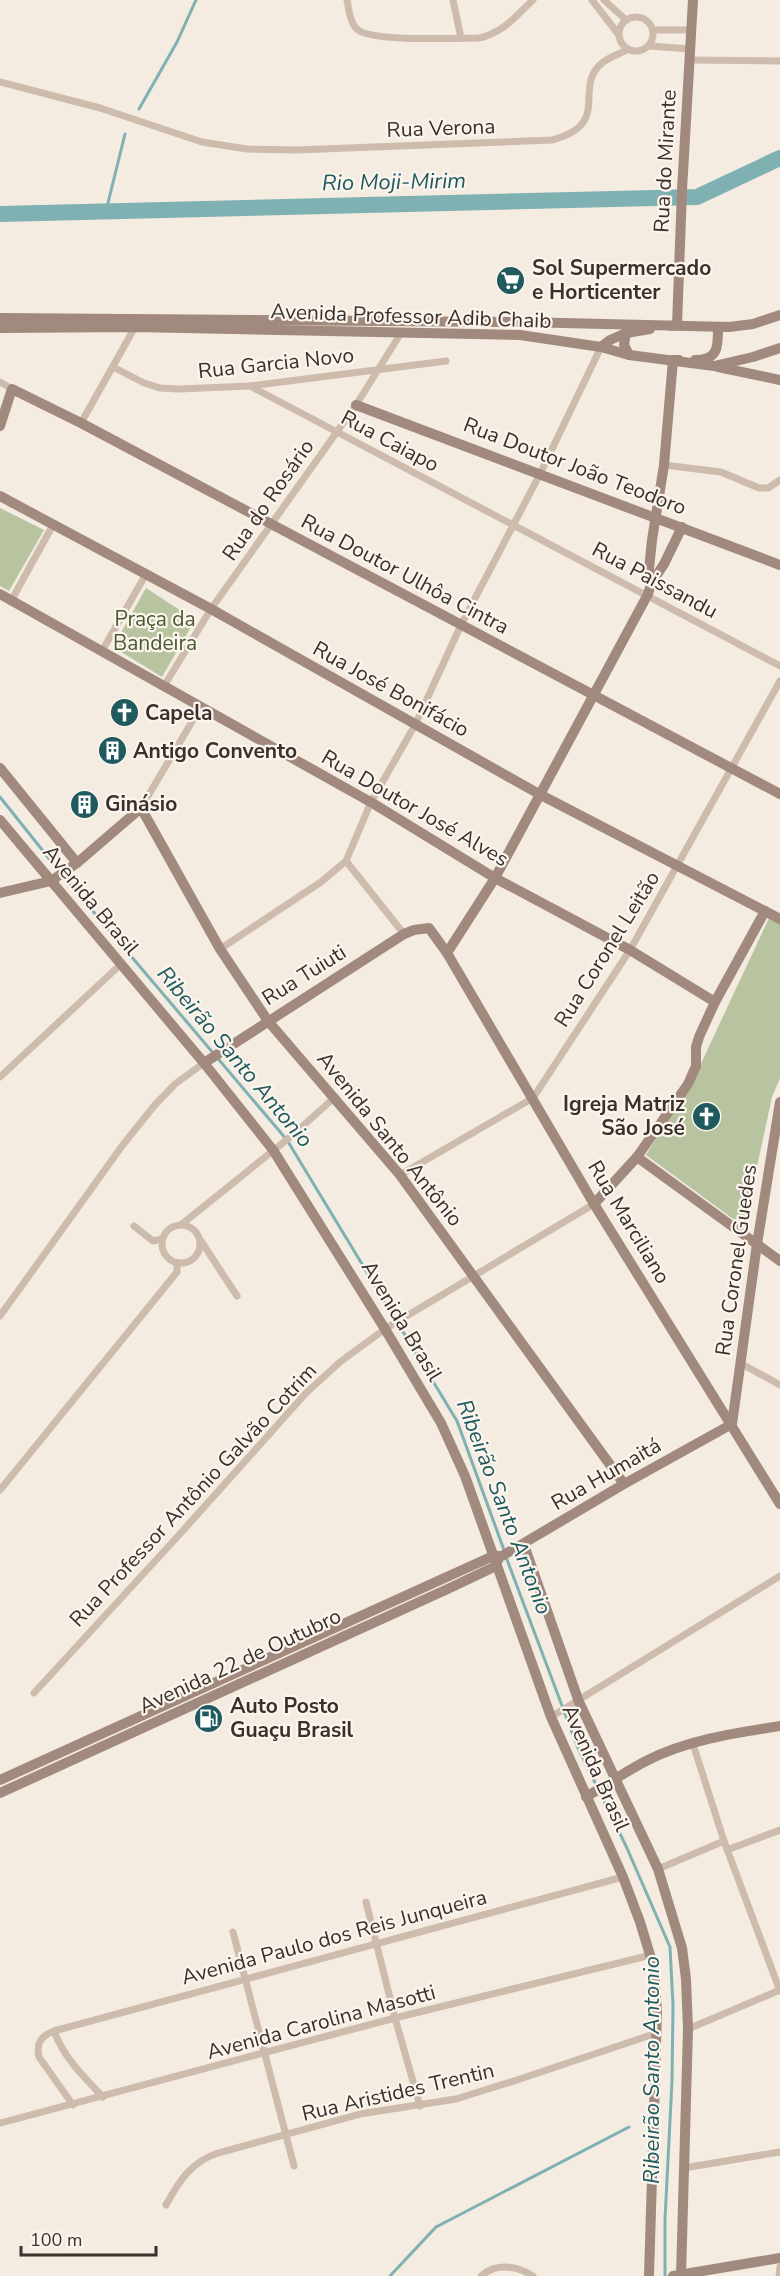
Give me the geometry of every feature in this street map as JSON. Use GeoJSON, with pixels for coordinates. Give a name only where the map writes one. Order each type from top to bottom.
{"type":"FeatureCollection","features":[{"type":"Feature","properties":{"kind":"street"},"geometry":{"type":"LineString","coordinates":[[347,0],[351,20],[358,30],[368,34],[384,37],[461,38],[492,35],[506,26],[533,0]]}},
{"type":"Feature","properties":{"kind":"street"},"geometry":{"type":"LineString","coordinates":[[453,0],[461,38]]}},
{"type":"Feature","properties":{"kind":"street"},"geometry":{"type":"LineString","coordinates":[[592,0],[619,35]]}},
{"type":"Feature","properties":{"kind":"street"},"geometry":{"type":"LineString","coordinates":[[604,0],[626,20]]}},
{"type":"Feature","properties":{"kind":"street","name":"Rua do Mirante"},"geometry":{"type":"LineString","coordinates":[[677,325],[693,0]]}},
{"type":"Feature","properties":{"kind":"street"},"geometry":{"type":"LineString","coordinates":[[631,17],[642,17],[651,25],[652,42],[649,46],[639,51],[628,49],[620,41],[622,24],[626,20],[631,17]]}},
{"type":"Feature","properties":{"kind":"street"},"geometry":{"type":"LineString","coordinates":[[653,30],[691,30]]}},
{"type":"Feature","properties":{"kind":"street"},"geometry":{"type":"LineString","coordinates":[[649,46],[690,54],[780,61]]}},
{"type":"Feature","properties":{"kind":"street","name":"Rua Verona"},"geometry":{"type":"LineString","coordinates":[[0,82],[100,108],[201,142],[247,148],[296,150],[552,140],[568,136],[585,122],[594,74],[601,64],[628,49]]}},
{"type":"Feature","properties":{"kind":"street","name":"Avenida Professor Adib Chaib"},"geometry":{"type":"LineString","coordinates":[[0,318],[718,327],[753,324],[780,315]]}},
{"type":"Feature","properties":{"kind":"street"},"geometry":{"type":"LineString","coordinates":[[220,949],[321,882],[346,861],[371,802],[415,725],[461,626],[540,474],[601,347],[626,333],[677,325]]}},
{"type":"Feature","properties":{"kind":"street"},"geometry":{"type":"LineString","coordinates":[[81,423],[135,327]]}},
{"type":"Feature","properties":{"kind":"street","name":"Avenida Professor Adib Chaib"},"geometry":{"type":"LineString","coordinates":[[0,328],[135,327],[520,335],[601,347],[629,355],[714,366],[780,348]]}},
{"type":"Feature","properties":{"kind":"street"},"geometry":{"type":"LineString","coordinates":[[649,589],[649,569],[664,465],[673,360],[704,360],[710,357],[718,346],[718,327]]}},
{"type":"Feature","properties":{"kind":"street","name":"Rua do Rosário"},"geometry":{"type":"LineString","coordinates":[[164,686],[211,609],[356,405],[401,333]]}},
{"type":"Feature","properties":{"kind":"street"},"geometry":{"type":"LineString","coordinates":[[626,333],[624,345],[629,355]]}},
{"type":"Feature","properties":{"kind":"street","name":"Rua Garcia Novo"},"geometry":{"type":"LineString","coordinates":[[113,367],[160,388],[179,389],[250,386],[446,361]]}},
{"type":"Feature","properties":{"kind":"street"},"geometry":{"type":"LineString","coordinates":[[714,366],[780,380]]}},
{"type":"Feature","properties":{"kind":"street"},"geometry":{"type":"LineString","coordinates":[[0,382],[12,388],[0,426]]}},
{"type":"Feature","properties":{"kind":"street","name":"Rua Caiapo"},"geometry":{"type":"LineString","coordinates":[[250,386],[514,525]]}},
{"type":"Feature","properties":{"kind":"street","name":"Rua Doutor Ulhôa Cintra"},"geometry":{"type":"LineString","coordinates":[[12,388],[780,794]]}},
{"type":"Feature","properties":{"kind":"street","name":"Rua Doutor João Teodoro"},"geometry":{"type":"LineString","coordinates":[[356,405],[780,565]]}},
{"type":"Feature","properties":{"kind":"street"},"geometry":{"type":"LineString","coordinates":[[664,465],[721,472],[759,488],[768,488],[780,480]]}},
{"type":"Feature","properties":{"kind":"street","name":"Rua José Bonifácio"},"geometry":{"type":"LineString","coordinates":[[0,496],[211,609],[539,794],[780,919]]}},
{"type":"Feature","properties":{"kind":"street"},"geometry":{"type":"LineString","coordinates":[[11,601],[53,525]]}},
{"type":"Feature","properties":{"kind":"street","name":"Rua Paissandu"},"geometry":{"type":"LineString","coordinates":[[514,525],[649,589],[780,666]]}},
{"type":"Feature","properties":{"kind":"street"},"geometry":{"type":"LineString","coordinates":[[447,953],[495,878],[682,527]]}},
{"type":"Feature","properties":{"kind":"street"},"geometry":{"type":"LineString","coordinates":[[102,651],[146,574]]}},
{"type":"Feature","properties":{"kind":"street","name":"Rua Doutor José Alves"},"geometry":{"type":"LineString","coordinates":[[0,594],[371,802],[495,878],[630,950],[715,1002]]}},
{"type":"Feature","properties":{"kind":"street","name":"Rua Coronel Leitão"},"geometry":{"type":"LineString","coordinates":[[400,1175],[533,1098],[630,950],[780,681]]}},
{"type":"Feature","properties":{"kind":"street"},"geometry":{"type":"LineString","coordinates":[[0,893],[55,878],[74,865],[141,808],[200,708]]}},
{"type":"Feature","properties":{"kind":"street","name":"Avenida Brasil"},"geometry":{"type":"LineString","coordinates":[[0,768],[74,865]]}},
{"type":"Feature","properties":{"kind":"street","name":"Avenida Santo Antônio"},"geometry":{"type":"LineString","coordinates":[[141,808],[220,949],[268,1021],[400,1175],[624,1484]]}},
{"type":"Feature","properties":{"kind":"street","name":"Avenida Brasil"},"geometry":{"type":"LineString","coordinates":[[0,820],[55,878],[120,965],[207,1060],[277,1147],[389,1327],[441,1423],[465,1476],[498,1559],[554,1716],[590,1795],[651,1955],[656,1988],[657,2033],[649,2276]]}},
{"type":"Feature","properties":{"kind":"street"},"geometry":{"type":"LineString","coordinates":[[346,861],[404,934]]}},
{"type":"Feature","properties":{"kind":"street"},"geometry":{"type":"LineString","coordinates":[[594,1204],[637,1157],[688,1084],[696,1066],[696,1047],[699,1037],[715,1002],[765,911]]}},
{"type":"Feature","properties":{"kind":"street","name":"Rua Tuiuti"},"geometry":{"type":"LineString","coordinates":[[207,1060],[404,934],[429,928]]}},
{"type":"Feature","properties":{"kind":"street","name":"Rua Marciliano"},"geometry":{"type":"LineString","coordinates":[[429,928],[447,953],[594,1204],[780,1502]]}},
{"type":"Feature","properties":{"kind":"street"},"geometry":{"type":"LineString","coordinates":[[0,1077],[120,965]]}},
{"type":"Feature","properties":{"kind":"street"},"geometry":{"type":"LineString","coordinates":[[0,1316],[147,1114],[175,1084],[207,1060]]}},
{"type":"Feature","properties":{"kind":"street"},"geometry":{"type":"LineString","coordinates":[[134,1226],[153,1241],[162,1239],[170,1228],[182,1224],[295,1133],[335,1097]]}},
{"type":"Feature","properties":{"kind":"street","name":"Rua Coronel Guedes"},"geometry":{"type":"LineString","coordinates":[[732,1424],[757,1244],[780,1102]]}},
{"type":"Feature","properties":{"kind":"street"},"geometry":{"type":"LineString","coordinates":[[637,1157],[780,1261]]}},
{"type":"Feature","properties":{"kind":"street","name":"Rua Professor Antônio Galvão Cotrim"},"geometry":{"type":"LineString","coordinates":[[34,1693],[306,1393],[340,1362],[403,1318],[594,1204]]}},
{"type":"Feature","properties":{"kind":"street"},"geometry":{"type":"LineString","coordinates":[[182,1224],[194,1229],[237,1296]]}},
{"type":"Feature","properties":{"kind":"street"},"geometry":{"type":"LineString","coordinates":[[162,1239],[167,1257],[177,1263],[184,1263],[195,1258],[201,1241]]}},
{"type":"Feature","properties":{"kind":"street"},"geometry":{"type":"LineString","coordinates":[[0,1490],[177,1272],[177,1263]]}},
{"type":"Feature","properties":{"kind":"street"},"geometry":{"type":"LineString","coordinates":[[740,1363],[780,1386]]}},
{"type":"Feature","properties":{"kind":"street","name":"Rua Humaitá"},"geometry":{"type":"LineString","coordinates":[[498,1559],[624,1484],[732,1424]]}},
{"type":"Feature","properties":{"kind":"street","name":"Avenida Brasil"},"geometry":{"type":"LineString","coordinates":[[519,1547],[574,1704],[611,1782],[658,1869],[682,1948],[688,2030],[684,2168],[677,2276]]}},
{"type":"Feature","properties":{"kind":"street","name":"Avenida 22 de Outubro"},"geometry":{"type":"LineString","coordinates":[[0,1780],[498,1559]]}},
{"type":"Feature","properties":{"kind":"street","name":"Avenida 22 de Outubro"},"geometry":{"type":"LineString","coordinates":[[0,1793],[498,1559]]}},
{"type":"Feature","properties":{"kind":"street"},"geometry":{"type":"LineString","coordinates":[[554,1716],[780,1576]]}},
{"type":"Feature","properties":{"kind":"street"},"geometry":{"type":"LineString","coordinates":[[590,1795],[647,1761],[693,1744],[736,1732],[780,1725]]}},
{"type":"Feature","properties":{"kind":"street"},"geometry":{"type":"LineString","coordinates":[[688,2030],[780,1990],[727,1850],[693,1744]]}},
{"type":"Feature","properties":{"kind":"street"},"geometry":{"type":"LineString","coordinates":[[727,1850],[780,1830]]}},
{"type":"Feature","properties":{"kind":"street"},"geometry":{"type":"LineString","coordinates":[[658,1869],[724,1841]]}},
{"type":"Feature","properties":{"kind":"street","name":"Avenida Paulo dos Reis Junqueira"},"geometry":{"type":"LineString","coordinates":[[54,2031],[244,1977],[623,1877]]}},
{"type":"Feature","properties":{"kind":"street"},"geometry":{"type":"LineString","coordinates":[[366,1902],[420,2106]]}},
{"type":"Feature","properties":{"kind":"street"},"geometry":{"type":"LineString","coordinates":[[233,1932],[294,2166]]}},
{"type":"Feature","properties":{"kind":"street","name":"Avenida Carolina Masotti"},"geometry":{"type":"LineString","coordinates":[[0,2123],[395,2018],[651,1955]]}},
{"type":"Feature","properties":{"kind":"street"},"geometry":{"type":"LineString","coordinates":[[73,2105],[39,2057],[40,2040],[54,2031],[61,2048],[70,2061],[103,2097]]}},
{"type":"Feature","properties":{"kind":"street","name":"Rua Aristides Trentin"},"geometry":{"type":"LineString","coordinates":[[166,2205],[189,2169],[208,2157],[360,2114],[456,2099],[657,2033]]}},
{"type":"Feature","properties":{"kind":"street"},"geometry":{"type":"LineString","coordinates":[[684,2168],[780,2152]]}},
{"type":"Feature","properties":{"kind":"street"},"geometry":{"type":"LineString","coordinates":[[677,2276],[780,2258]]}},
{"type":"Feature","properties":{"kind":"street"},"geometry":{"type":"LineString","coordinates":[[481,2276],[489,2270],[504,2266],[519,2269],[533,2276]]}},
{"type":"Feature","properties":{"kind":"street"},"geometry":{"type":"LineString","coordinates":[[779,2276],[780,2267]]}},
{"type":"Feature","properties":{"kind":"green space"},"geometry":{"type":"Polygon","coordinates":[[[0,508],[44,530],[9,591],[0,586],[0,508]]]}},
{"type":"Feature","properties":{"kind":"green space","name":"Praça da Bandeira"},"geometry":{"type":"Polygon","coordinates":[[[146,588],[195,620],[162,677],[113,647],[146,588]]]}},
{"type":"Feature","properties":{"kind":"green space"},"geometry":{"type":"Polygon","coordinates":[[[769,918],[780,924],[780,1078],[772,1097],[744,1227],[646,1155],[698,1070],[769,918]]]}},
{"type":"Feature","properties":{"kind":"waterway"},"geometry":{"type":"LineString","coordinates":[[139,109],[177,42],[196,0]]}},
{"type":"Feature","properties":{"kind":"waterway"},"geometry":{"type":"LineString","coordinates":[[106,211],[125,134]]}},
{"type":"Feature","properties":{"kind":"waterway","name":"Rio Moji-Mirim"},"geometry":{"type":"LineString","coordinates":[[0,214],[697,197],[780,158]]}},
{"type":"Feature","properties":{"kind":"waterway","name":"Ribeirão Santo Antonio"},"geometry":{"type":"LineString","coordinates":[[0,797],[59,871]]}},
{"type":"Feature","properties":{"kind":"waterway","name":"Ribeirão Santo Antonio"},"geometry":{"type":"LineString","coordinates":[[63,876],[287,1140],[457,1421],[504,1550]]}},
{"type":"Feature","properties":{"kind":"waterway","name":"Ribeirão Santo Antonio"},"geometry":{"type":"LineString","coordinates":[[506,1557],[578,1748],[626,1846],[670,1947],[673,2005],[672,2081],[665,2219],[665,2276]]}},
{"type":"Feature","properties":{"kind":"waterway"},"geometry":{"type":"LineString","coordinates":[[390,2276],[436,2227],[629,2127]]}},
{"type":"Feature","properties":{"kind":"place","name":"Sol Supermercado e Horticenter"},"geometry":{"type":"Point","coordinates":[511,280]}},
{"type":"Feature","properties":{"kind":"place","name":"Capela"},"geometry":{"type":"Point","coordinates":[124,713]}},
{"type":"Feature","properties":{"kind":"place","name":"Antigo Convento"},"geometry":{"type":"Point","coordinates":[112,751]}},
{"type":"Feature","properties":{"kind":"place","name":"Ginásio"},"geometry":{"type":"Point","coordinates":[84,804]}},
{"type":"Feature","properties":{"kind":"place","name":"Igreja Matriz São José"},"geometry":{"type":"Point","coordinates":[706,1116]}},
{"type":"Feature","properties":{"kind":"place","name":"Auto Posto Guaçu Brasil"},"geometry":{"type":"Point","coordinates":[209,1718]}}]}
